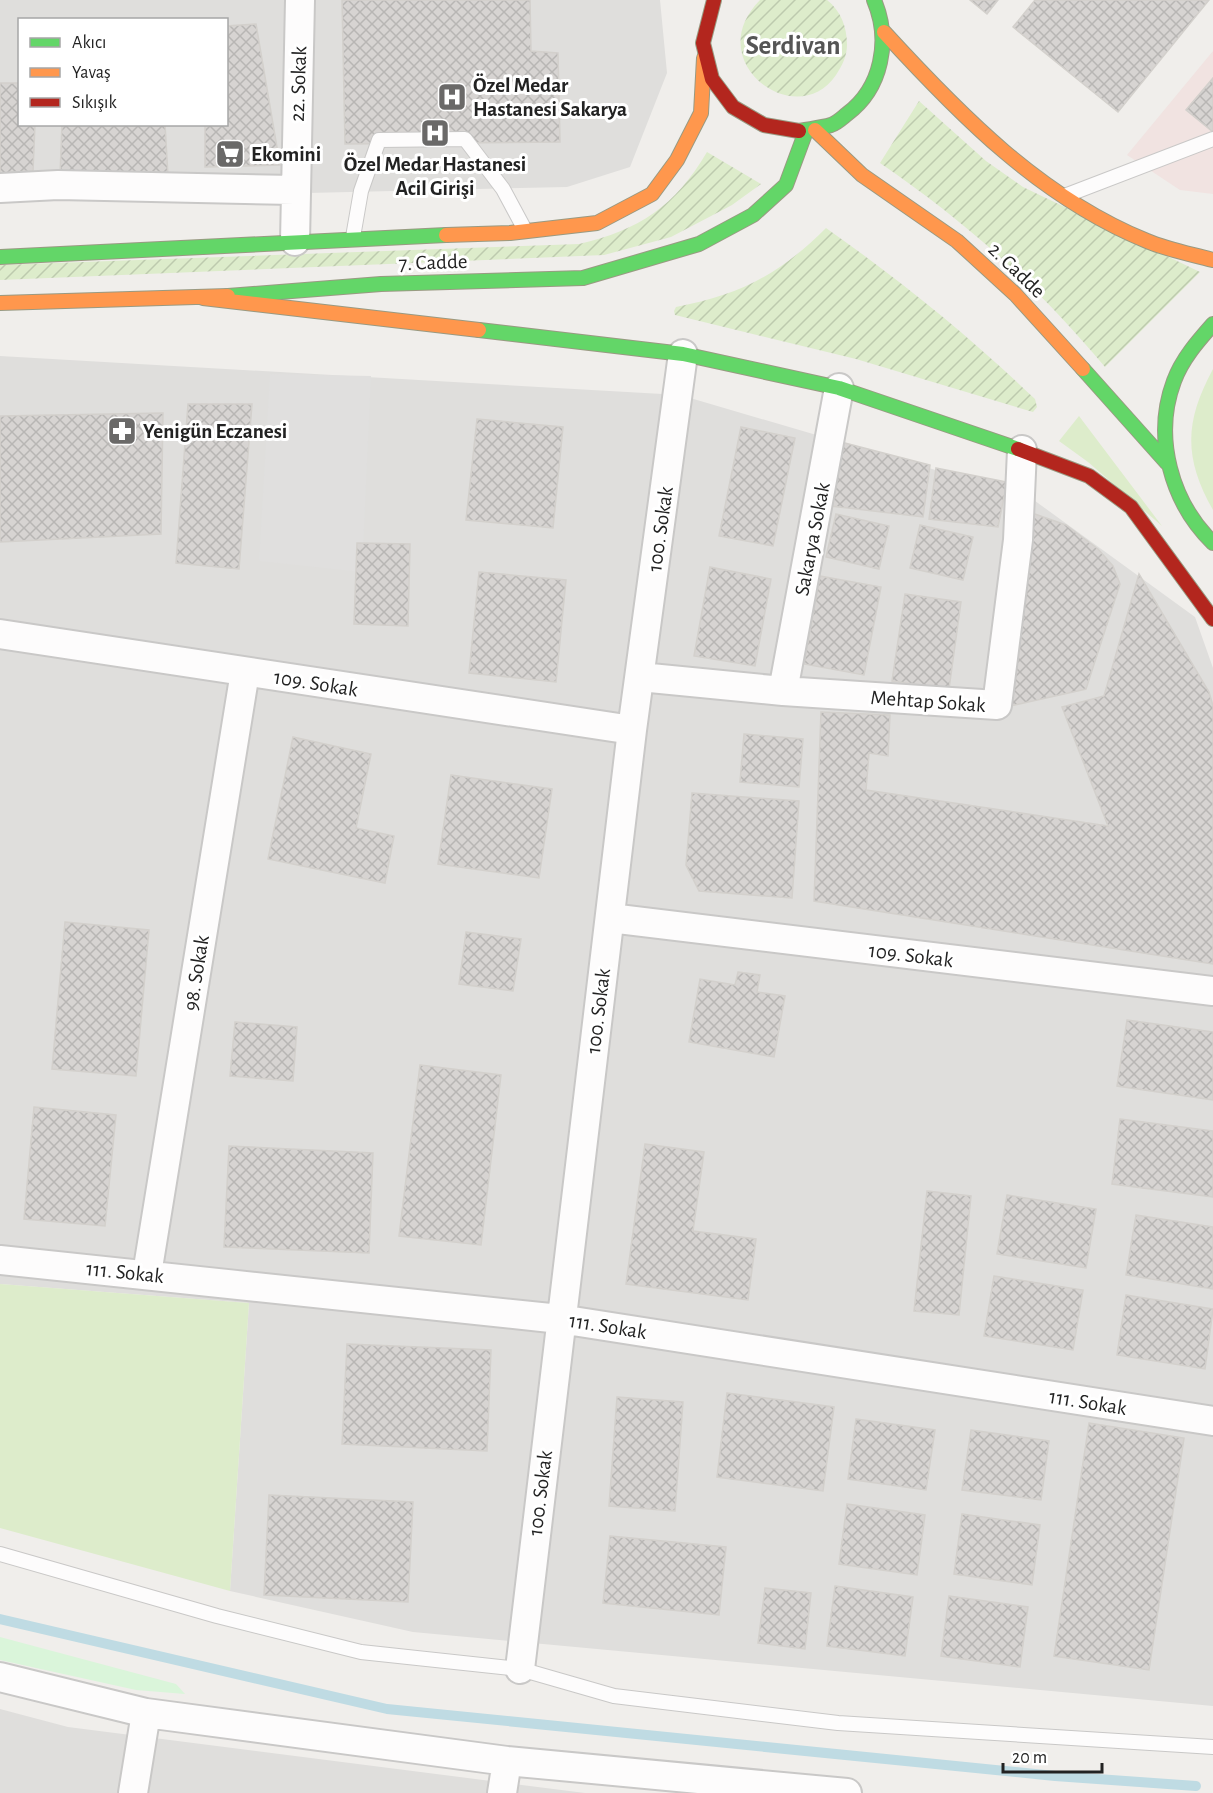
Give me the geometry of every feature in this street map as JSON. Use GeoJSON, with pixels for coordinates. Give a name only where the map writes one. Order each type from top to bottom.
{"type":"FeatureCollection","features":[{"type":"Feature","properties":{"kind":"main road"},"geometry":{"type":"LineString","coordinates":[[704,58],[712,81],[725,102],[744,117],[768,128],[790,132],[810,130],[835,122],[853,110],[868,94],[878,75],[884,54],[884,32],[873,0]]}},
{"type":"Feature","properties":{"kind":"main road","name":"7. Cadde"},"geometry":{"type":"LineString","coordinates":[[0,257],[92,255],[295,241],[526,232],[597,223],[652,194],[677,160],[701,113],[703,35],[709,4]]}},
{"type":"Feature","properties":{"kind":"main road"},"geometry":{"type":"LineString","coordinates":[[884,32],[971,125],[1061,197],[1147,241],[1213,260]]}},
{"type":"Feature","properties":{"kind":"main road","name":"7. Cadde"},"geometry":{"type":"LineString","coordinates":[[0,303],[203,298],[381,285],[583,279],[699,244],[753,215],[786,185],[810,130]]}},
{"type":"Feature","properties":{"kind":"main road","name":"2. Cadde"},"geometry":{"type":"LineString","coordinates":[[810,130],[862,175],[957,241],[1015,294],[1167,464]]}},
{"type":"Feature","properties":{"kind":"main road"},"geometry":{"type":"LineString","coordinates":[[203,298],[684,354],[839,388],[1022,450],[1089,476],[1131,507],[1213,619]]}},
{"type":"Feature","properties":{"kind":"main road"},"geometry":{"type":"LineString","coordinates":[[1211,544],[1182,504],[1167,464],[1165,423],[1173,383],[1192,346],[1213,324]]}},
{"type":"Feature","properties":{"kind":"street","name":"22. Sokak"},"geometry":{"type":"LineString","coordinates":[[295,241],[294,190],[300,0]]}},
{"type":"Feature","properties":{"kind":"street"},"geometry":{"type":"LineString","coordinates":[[0,188],[58,185],[294,190]]}},
{"type":"Feature","properties":{"kind":"street","name":"100. Sokak"},"geometry":{"type":"LineString","coordinates":[[520,1669],[632,730],[684,354]]}},
{"type":"Feature","properties":{"kind":"street","name":"Sakarya Sokak"},"geometry":{"type":"LineString","coordinates":[[783,691],[839,388]]}},
{"type":"Feature","properties":{"kind":"street","name":"Mehtap Sokak"},"geometry":{"type":"LineString","coordinates":[[640,677],[783,691],[997,705],[1018,540],[1022,450]]}},
{"type":"Feature","properties":{"kind":"street","name":"109. Sokak"},"geometry":{"type":"LineString","coordinates":[[0,634],[632,730]]}},
{"type":"Feature","properties":{"kind":"street","name":"98. Sokak"},"geometry":{"type":"LineString","coordinates":[[147,1274],[245,672]]}},
{"type":"Feature","properties":{"kind":"street","name":"109. Sokak"},"geometry":{"type":"LineString","coordinates":[[610,918],[1213,992]]}},
{"type":"Feature","properties":{"kind":"street","name":"111. Sokak"},"geometry":{"type":"LineString","coordinates":[[0,1260],[560,1319],[1213,1421]]}},
{"type":"Feature","properties":{"kind":"street"},"geometry":{"type":"LineString","coordinates":[[0,1677],[146,1713],[507,1761],[847,1793]]}},
{"type":"Feature","properties":{"kind":"street"},"geometry":{"type":"LineString","coordinates":[[133,1793],[146,1713]]}},
{"type":"Feature","properties":{"kind":"street"},"geometry":{"type":"LineString","coordinates":[[502,1793],[507,1761]]}},
{"type":"Feature","properties":{"kind":"lane"},"geometry":{"type":"LineString","coordinates":[[352,238],[361,191],[379,140],[465,139],[502,189],[526,232]]}},
{"type":"Feature","properties":{"kind":"lane"},"geometry":{"type":"LineString","coordinates":[[1061,197],[1213,139]]}},
{"type":"Feature","properties":{"kind":"lane"},"geometry":{"type":"LineString","coordinates":[[0,1554],[217,1616],[361,1652],[520,1669],[614,1696],[838,1723],[1213,1747]]}},
{"type":"Feature","properties":{"kind":"shaded area"},"geometry":{"type":"Polygon","coordinates":[[[0,0],[660,0],[667,73],[630,167],[567,187],[0,200],[0,0]]]}},
{"type":"Feature","properties":{"kind":"shaded area"},"geometry":{"type":"Polygon","coordinates":[[[1213,51],[1213,194],[1180,190],[1127,155],[1213,51]]]}},
{"type":"Feature","properties":{"kind":"shaded area"},"geometry":{"type":"Polygon","coordinates":[[[0,356],[680,395],[1031,498],[1195,617],[1213,668],[1213,1706],[413,1632],[230,1591],[249,1303],[0,1284],[0,356]]]}},
{"type":"Feature","properties":{"kind":"shaded area"},"geometry":{"type":"Polygon","coordinates":[[[270,374],[371,376],[362,572],[259,561],[270,374]]]}},
{"type":"Feature","properties":{"kind":"shaded area"},"geometry":{"type":"Polygon","coordinates":[[[0,1709],[68,1727],[585,1793],[0,1793],[0,1709]]]}},
{"type":"Feature","properties":{"kind":"green space"},"geometry":{"type":"Polygon","coordinates":[[[760,0],[827,0],[839,14],[847,38],[845,57],[836,75],[819,91],[799,96],[779,93],[760,82],[747,66],[741,46],[744,23],[760,0]]]}},
{"type":"Feature","properties":{"kind":"green space"},"geometry":{"type":"Polygon","coordinates":[[[919,101],[986,161],[1023,187],[1200,272],[1105,367],[1053,309],[1000,257],[943,209],[880,163],[919,101]]]}},
{"type":"Feature","properties":{"kind":"green space"},"geometry":{"type":"Polygon","coordinates":[[[707,152],[761,184],[732,205],[671,237],[604,255],[0,280],[0,265],[579,244],[620,231],[654,213],[682,187],[707,152]]]}},
{"type":"Feature","properties":{"kind":"green space"},"geometry":{"type":"Polygon","coordinates":[[[826,228],[907,288],[985,353],[1035,399],[1037,407],[1033,412],[856,359],[675,315],[676,307],[720,296],[758,280],[792,258],[826,228]]]}},
{"type":"Feature","properties":{"kind":"green space"},"geometry":{"type":"Polygon","coordinates":[[[1213,369],[1213,510],[1196,473],[1191,439],[1197,406],[1213,369]]]}},
{"type":"Feature","properties":{"kind":"green space"},"geometry":{"type":"Polygon","coordinates":[[[1079,416],[1162,526],[1088,462],[1059,441],[1079,416]]]}},
{"type":"Feature","properties":{"kind":"green space"},"geometry":{"type":"Polygon","coordinates":[[[0,1284],[249,1303],[230,1591],[0,1528],[0,1284]]]}},
{"type":"Feature","properties":{"kind":"green space"},"geometry":{"type":"Polygon","coordinates":[[[0,1637],[176,1684],[185,1694],[136,1690],[0,1660],[0,1637]]]}},
{"type":"Feature","properties":{"kind":"building","name":"Özel Medar Hastanesi Sakarya"},"geometry":{"type":"Polygon","coordinates":[[[342,0],[530,0],[531,51],[558,53],[560,142],[345,144],[342,0]]]}},
{"type":"Feature","properties":{"kind":"building"},"geometry":{"type":"Polygon","coordinates":[[[970,0],[998,0],[987,14],[970,0]]]}},
{"type":"Feature","properties":{"kind":"building"},"geometry":{"type":"Polygon","coordinates":[[[1035,0],[1209,0],[1118,112],[1013,27],[1035,0]]]}},
{"type":"Feature","properties":{"kind":"building"},"geometry":{"type":"Polygon","coordinates":[[[256,24],[280,165],[205,167],[205,126],[228,126],[228,26],[256,24]]]}},
{"type":"Feature","properties":{"kind":"building"},"geometry":{"type":"Polygon","coordinates":[[[1213,78],[1213,132],[1186,110],[1213,78]]]}},
{"type":"Feature","properties":{"kind":"building"},"geometry":{"type":"Polygon","coordinates":[[[0,83],[18,83],[18,126],[35,126],[33,171],[0,173],[0,83]]]}},
{"type":"Feature","properties":{"kind":"building"},"geometry":{"type":"Polygon","coordinates":[[[62,126],[165,126],[168,176],[60,176],[62,126]]]}},
{"type":"Feature","properties":{"kind":"building"},"geometry":{"type":"Polygon","coordinates":[[[188,404],[252,404],[239,569],[176,563],[188,404]]]}},
{"type":"Feature","properties":{"kind":"building"},"geometry":{"type":"Polygon","coordinates":[[[163,413],[161,534],[0,542],[0,416],[163,413]]]}},
{"type":"Feature","properties":{"kind":"building"},"geometry":{"type":"Polygon","coordinates":[[[477,419],[563,427],[553,528],[466,520],[477,419]]]}},
{"type":"Feature","properties":{"kind":"building"},"geometry":{"type":"Polygon","coordinates":[[[741,427],[795,438],[773,546],[719,536],[741,427]]]}},
{"type":"Feature","properties":{"kind":"building"},"geometry":{"type":"Polygon","coordinates":[[[841,442],[930,465],[923,517],[831,506],[841,442]]]}},
{"type":"Feature","properties":{"kind":"building"},"geometry":{"type":"Polygon","coordinates":[[[936,468],[1007,482],[998,527],[929,519],[936,468]]]}},
{"type":"Feature","properties":{"kind":"building"},"geometry":{"type":"Polygon","coordinates":[[[1032,513],[1066,525],[1098,549],[1113,566],[1120,584],[1086,689],[1006,707],[1032,513]]]}},
{"type":"Feature","properties":{"kind":"building"},"geometry":{"type":"Polygon","coordinates":[[[836,514],[889,526],[879,569],[826,557],[836,514]]]}},
{"type":"Feature","properties":{"kind":"building"},"geometry":{"type":"Polygon","coordinates":[[[920,525],[973,537],[963,580],[910,568],[920,525]]]}},
{"type":"Feature","properties":{"kind":"building"},"geometry":{"type":"Polygon","coordinates":[[[357,543],[410,544],[408,626],[354,624],[357,543]]]}},
{"type":"Feature","properties":{"kind":"building"},"geometry":{"type":"Polygon","coordinates":[[[710,567],[771,579],[755,666],[694,656],[710,567]]]}},
{"type":"Feature","properties":{"kind":"building"},"geometry":{"type":"Polygon","coordinates":[[[479,572],[566,580],[556,682],[469,673],[479,572]]]}},
{"type":"Feature","properties":{"kind":"building"},"geometry":{"type":"Polygon","coordinates":[[[1139,574],[1209,692],[1213,706],[1213,964],[814,901],[821,712],[890,715],[888,756],[869,753],[866,790],[1108,826],[1062,707],[1104,696],[1139,574]]]}},
{"type":"Feature","properties":{"kind":"building"},"geometry":{"type":"Polygon","coordinates":[[[820,576],[881,587],[864,675],[804,664],[820,576]]]}},
{"type":"Feature","properties":{"kind":"building"},"geometry":{"type":"Polygon","coordinates":[[[905,594],[961,602],[949,689],[892,681],[905,594]]]}},
{"type":"Feature","properties":{"kind":"building"},"geometry":{"type":"Polygon","coordinates":[[[744,734],[803,739],[799,787],[740,782],[744,734]]]}},
{"type":"Feature","properties":{"kind":"building"},"geometry":{"type":"Polygon","coordinates":[[[293,737],[371,754],[356,828],[394,836],[385,883],[268,859],[293,737]]]}},
{"type":"Feature","properties":{"kind":"building"},"geometry":{"type":"Polygon","coordinates":[[[451,775],[552,789],[539,878],[438,864],[451,775]]]}},
{"type":"Feature","properties":{"kind":"building"},"geometry":{"type":"Polygon","coordinates":[[[692,793],[799,801],[792,898],[699,891],[686,865],[692,793]]]}},
{"type":"Feature","properties":{"kind":"building"},"geometry":{"type":"Polygon","coordinates":[[[65,922],[149,930],[136,1076],[52,1069],[65,922]]]}},
{"type":"Feature","properties":{"kind":"building"},"geometry":{"type":"Polygon","coordinates":[[[466,932],[521,939],[513,991],[459,984],[466,932]]]}},
{"type":"Feature","properties":{"kind":"building"},"geometry":{"type":"Polygon","coordinates":[[[738,972],[760,975],[757,992],[785,996],[774,1057],[689,1042],[700,979],[735,985],[738,972]]]}},
{"type":"Feature","properties":{"kind":"building"},"geometry":{"type":"Polygon","coordinates":[[[1127,1020],[1213,1032],[1213,1100],[1117,1086],[1127,1020]]]}},
{"type":"Feature","properties":{"kind":"building"},"geometry":{"type":"Polygon","coordinates":[[[235,1022],[297,1027],[293,1081],[230,1076],[235,1022]]]}},
{"type":"Feature","properties":{"kind":"building"},"geometry":{"type":"Polygon","coordinates":[[[420,1065],[501,1075],[481,1245],[399,1236],[420,1065]]]}},
{"type":"Feature","properties":{"kind":"building"},"geometry":{"type":"Polygon","coordinates":[[[34,1107],[116,1115],[105,1226],[24,1219],[34,1107]]]}},
{"type":"Feature","properties":{"kind":"building"},"geometry":{"type":"Polygon","coordinates":[[[1120,1119],[1213,1131],[1213,1197],[1112,1184],[1120,1119]]]}},
{"type":"Feature","properties":{"kind":"building"},"geometry":{"type":"Polygon","coordinates":[[[645,1144],[704,1152],[693,1231],[756,1239],[748,1300],[626,1284],[645,1144]]]}},
{"type":"Feature","properties":{"kind":"building"},"geometry":{"type":"Polygon","coordinates":[[[229,1146],[373,1153],[369,1253],[224,1247],[229,1146]]]}},
{"type":"Feature","properties":{"kind":"building"},"geometry":{"type":"Polygon","coordinates":[[[927,1191],[971,1196],[959,1315],[914,1311],[927,1191]]]}},
{"type":"Feature","properties":{"kind":"building"},"geometry":{"type":"Polygon","coordinates":[[[1007,1195],[1096,1209],[1086,1268],[997,1254],[1007,1195]]]}},
{"type":"Feature","properties":{"kind":"building"},"geometry":{"type":"Polygon","coordinates":[[[1136,1215],[1213,1227],[1213,1289],[1126,1275],[1136,1215]]]}},
{"type":"Feature","properties":{"kind":"building"},"geometry":{"type":"Polygon","coordinates":[[[994,1276],[1083,1290],[1073,1350],[984,1336],[994,1276]]]}},
{"type":"Feature","properties":{"kind":"building"},"geometry":{"type":"Polygon","coordinates":[[[1126,1295],[1213,1309],[1205,1369],[1117,1355],[1126,1295]]]}},
{"type":"Feature","properties":{"kind":"building"},"geometry":{"type":"Polygon","coordinates":[[[347,1344],[491,1350],[487,1451],[342,1444],[347,1344]]]}},
{"type":"Feature","properties":{"kind":"building"},"geometry":{"type":"Polygon","coordinates":[[[727,1393],[834,1407],[823,1491],[717,1477],[727,1393]]]}},
{"type":"Feature","properties":{"kind":"building"},"geometry":{"type":"Polygon","coordinates":[[[617,1397],[683,1402],[675,1511],[609,1506],[617,1397]]]}},
{"type":"Feature","properties":{"kind":"building"},"geometry":{"type":"Polygon","coordinates":[[[856,1419],[935,1430],[926,1490],[848,1479],[856,1419]]]}},
{"type":"Feature","properties":{"kind":"building"},"geometry":{"type":"Polygon","coordinates":[[[1089,1423],[1184,1438],[1149,1670],[1054,1656],[1089,1423]]]}},
{"type":"Feature","properties":{"kind":"building"},"geometry":{"type":"Polygon","coordinates":[[[971,1430],[1049,1441],[1041,1500],[962,1490],[971,1430]]]}},
{"type":"Feature","properties":{"kind":"building"},"geometry":{"type":"Polygon","coordinates":[[[269,1495],[413,1502],[408,1602],[264,1595],[269,1495]]]}},
{"type":"Feature","properties":{"kind":"building"},"geometry":{"type":"Polygon","coordinates":[[[847,1504],[925,1515],[917,1575],[839,1564],[847,1504]]]}},
{"type":"Feature","properties":{"kind":"building"},"geometry":{"type":"Polygon","coordinates":[[[962,1514],[1040,1525],[1032,1585],[954,1574],[962,1514]]]}},
{"type":"Feature","properties":{"kind":"building"},"geometry":{"type":"Polygon","coordinates":[[[610,1536],[726,1547],[719,1615],[603,1603],[610,1536]]]}},
{"type":"Feature","properties":{"kind":"building"},"geometry":{"type":"Polygon","coordinates":[[[835,1586],[913,1597],[905,1656],[827,1646],[835,1586]]]}},
{"type":"Feature","properties":{"kind":"building"},"geometry":{"type":"Polygon","coordinates":[[[765,1588],[811,1593],[805,1649],[758,1643],[765,1588]]]}},
{"type":"Feature","properties":{"kind":"building"},"geometry":{"type":"Polygon","coordinates":[[[949,1596],[1028,1607],[1020,1667],[941,1656],[949,1596]]]}},
{"type":"Feature","properties":{"kind":"waterway"},"geometry":{"type":"LineString","coordinates":[[0,1619],[387,1709],[1055,1776],[1196,1786]]}},
{"type":"Feature","properties":{"kind":"traffic: fast"},"geometry":{"type":"LineString","coordinates":[[799,131],[835,123],[859,103],[868,91],[880,62],[882,47],[882,31],[874,0]]}},
{"type":"Feature","properties":{"kind":"traffic: fast"},"geometry":{"type":"LineString","coordinates":[[228,296],[381,284],[583,278],[699,244],[753,215],[786,185],[806,131]]}},
{"type":"Feature","properties":{"kind":"traffic: fast"},"geometry":{"type":"LineString","coordinates":[[0,257],[446,235]]}},
{"type":"Feature","properties":{"kind":"traffic: fast"},"geometry":{"type":"LineString","coordinates":[[1213,324],[1177,373],[1168,402],[1165,424],[1170,468],[1177,488],[1198,527],[1213,543]]}},
{"type":"Feature","properties":{"kind":"traffic: fast"},"geometry":{"type":"LineString","coordinates":[[479,330],[683,354],[839,388],[1018,449]]}},
{"type":"Feature","properties":{"kind":"traffic: fast"},"geometry":{"type":"LineString","coordinates":[[1083,369],[1167,463]]}},
{"type":"Feature","properties":{"kind":"traffic: slow"},"geometry":{"type":"LineString","coordinates":[[884,32],[942,94],[1004,152],[1037,178],[1108,223],[1147,241],[1213,260]]}},
{"type":"Feature","properties":{"kind":"traffic: slow"},"geometry":{"type":"LineString","coordinates":[[446,235],[510,233],[597,223],[652,194],[677,160],[701,113],[704,58]]}},
{"type":"Feature","properties":{"kind":"traffic: slow"},"geometry":{"type":"LineString","coordinates":[[815,130],[862,175],[957,241],[1015,294],[1083,369]]}},
{"type":"Feature","properties":{"kind":"traffic: slow"},"geometry":{"type":"LineString","coordinates":[[0,303],[228,296]]}},
{"type":"Feature","properties":{"kind":"traffic: slow"},"geometry":{"type":"LineString","coordinates":[[203,298],[479,330]]}},
{"type":"Feature","properties":{"kind":"traffic: jam"},"geometry":{"type":"LineString","coordinates":[[714,0],[703,43],[712,79],[733,107],[764,125],[799,131]]}},
{"type":"Feature","properties":{"kind":"traffic: jam"},"geometry":{"type":"LineString","coordinates":[[1018,449],[1089,476],[1131,507],[1213,619]]}},
{"type":"Feature","properties":{"kind":"place","name":"Özel Medar Hastanesi Sakarya"},"geometry":{"type":"Point","coordinates":[452,97]}},
{"type":"Feature","properties":{"kind":"place","name":"Özel Medar Hastanesi Acil Girişi"},"geometry":{"type":"Point","coordinates":[435,133]}},
{"type":"Feature","properties":{"kind":"place","name":"Ekomini"},"geometry":{"type":"Point","coordinates":[230,154]}},
{"type":"Feature","properties":{"kind":"place","name":"Yenigün Eczanesi"},"geometry":{"type":"Point","coordinates":[122,431]}},
{"type":"Feature","properties":{"kind":"district","name":"Serdivan"},"geometry":{"type":"Point","coordinates":[793,45]}}]}
